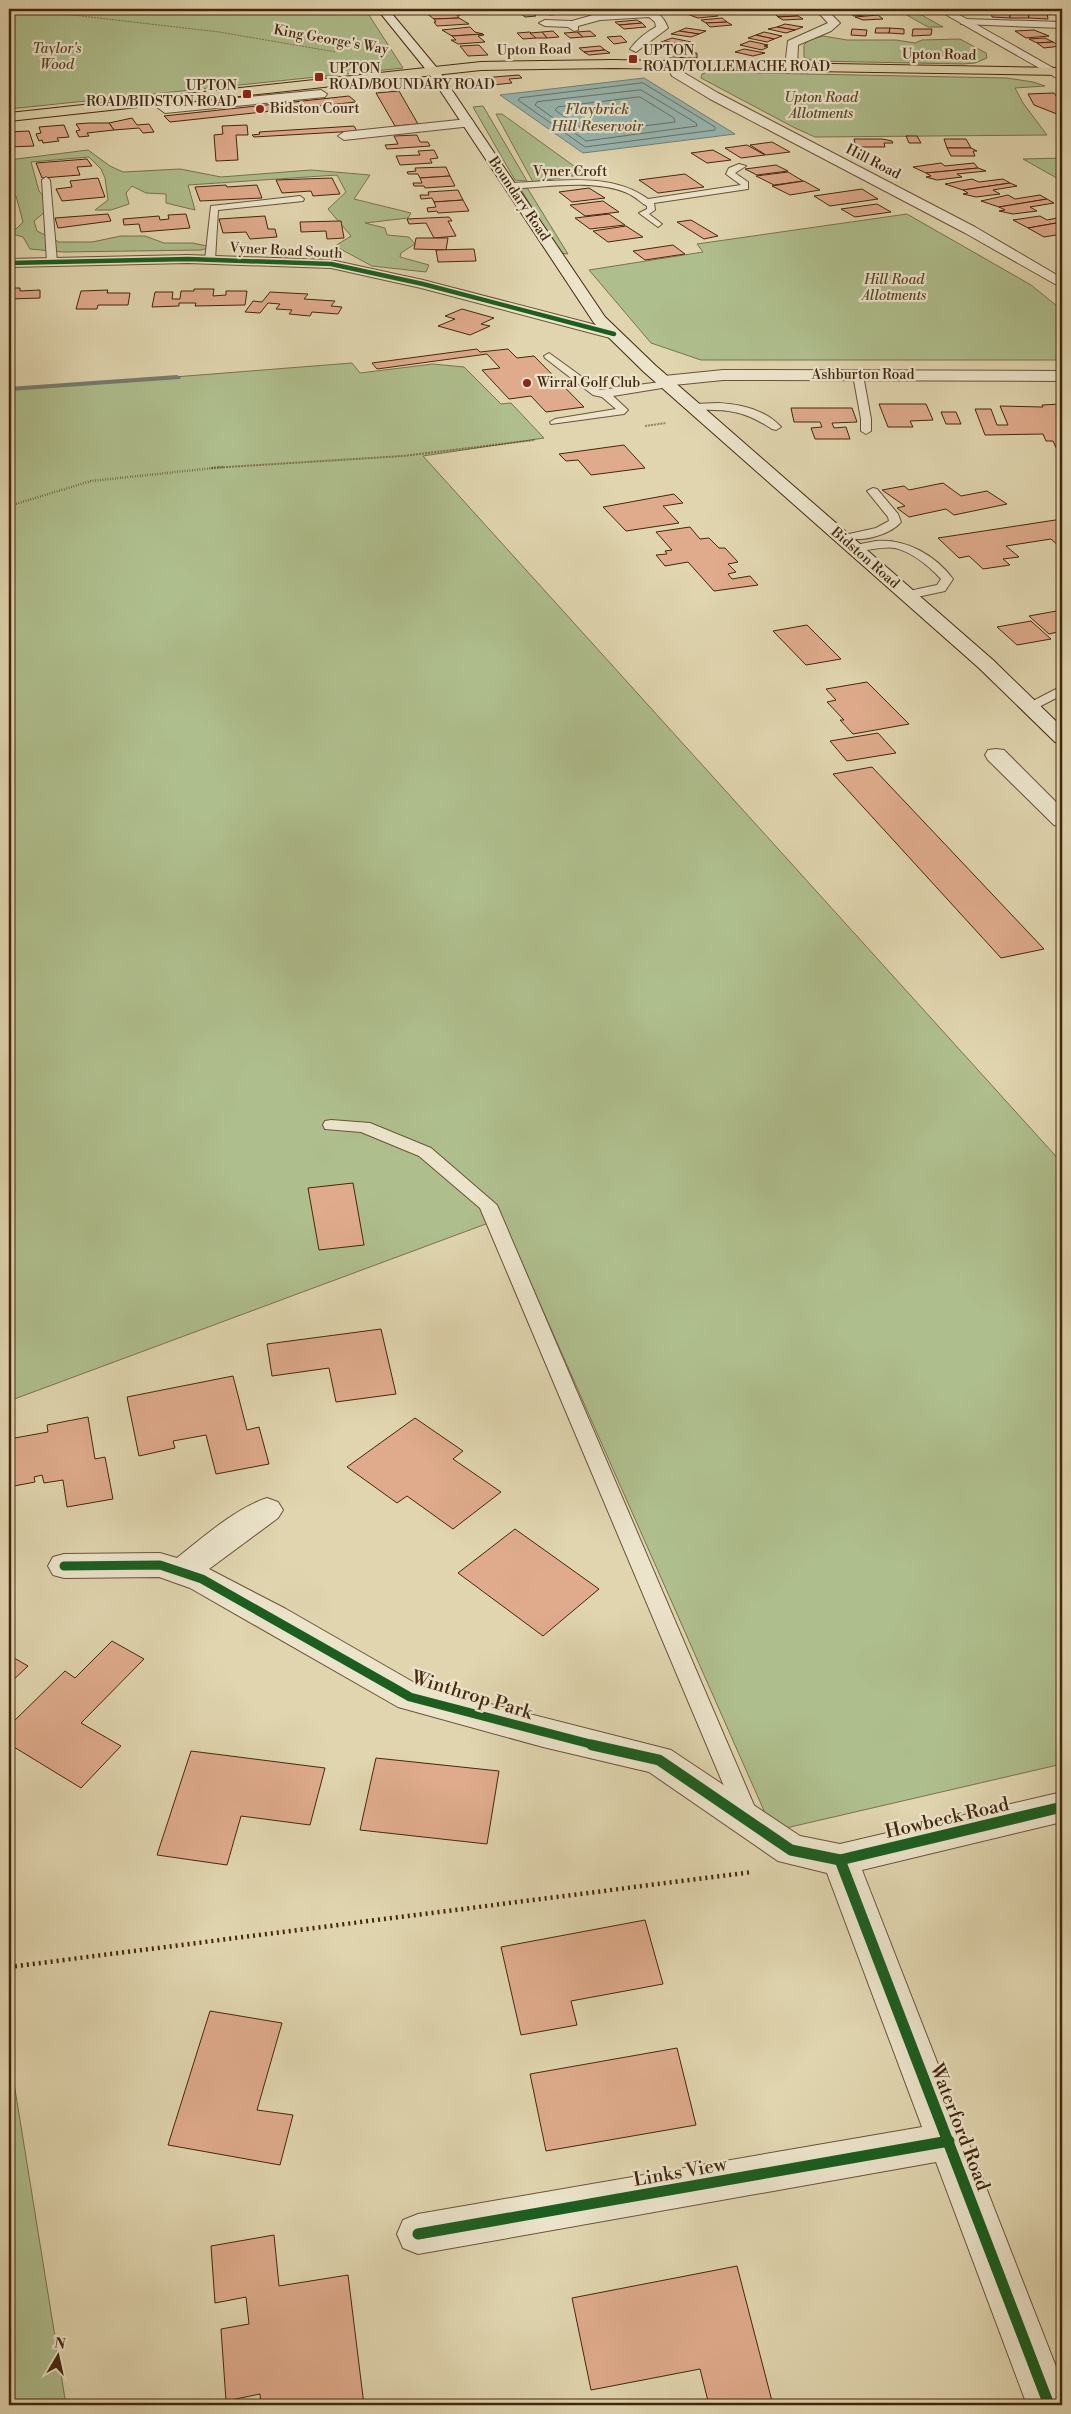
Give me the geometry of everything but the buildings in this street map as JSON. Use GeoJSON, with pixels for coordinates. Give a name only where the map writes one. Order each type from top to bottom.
{"type":"FeatureCollection","features":[{"type":"Feature","properties":{"kind":"main road","name":"Upton Road"},"geometry":{"type":"LineString","coordinates":[[9,117],[433,70],[534,65],[672,65],[1056,72]]}},
{"type":"Feature","properties":{"kind":"street","name":"Boundary Road"},"geometry":{"type":"LineString","coordinates":[[382,9],[433,70],[599,320],[666,383]]}},
{"type":"Feature","properties":{"kind":"street"},"geometry":{"type":"LineString","coordinates":[[791,68],[792,43],[827,29],[834,22],[820,9]]}},
{"type":"Feature","properties":{"kind":"street"},"geometry":{"type":"LineString","coordinates":[[940,9],[1056,72],[1062,78]]}},
{"type":"Feature","properties":{"kind":"street"},"geometry":{"type":"LineString","coordinates":[[545,23],[574,26],[602,17],[649,11],[660,20],[662,28],[645,38],[636,49]]}},
{"type":"Feature","properties":{"kind":"street"},"geometry":{"type":"LineString","coordinates":[[964,22],[1062,25]]}},
{"type":"Feature","properties":{"kind":"street","name":"Hill Road"},"geometry":{"type":"LineString","coordinates":[[672,65],[676,73],[714,96],[970,230],[1062,284]]}},
{"type":"Feature","properties":{"kind":"street"},"geometry":{"type":"LineString","coordinates":[[156,102],[165,109],[321,94]]}},
{"type":"Feature","properties":{"kind":"street"},"geometry":{"type":"LineString","coordinates":[[344,136],[468,122]]}},
{"type":"Feature","properties":{"kind":"street","name":"Vyner Road South"},"geometry":{"type":"LineString","coordinates":[[9,263],[210,260],[331,264],[422,284],[614,334]]}},
{"type":"Feature","properties":{"kind":"street","name":"Ashburton Road"},"geometry":{"type":"LineString","coordinates":[[666,383],[723,375],[1062,376]]}},
{"type":"Feature","properties":{"kind":"street","name":"Bidston Road"},"geometry":{"type":"LineString","coordinates":[[666,383],[986,664],[1062,738]]}},
{"type":"Feature","properties":{"kind":"street"},"geometry":{"type":"LineString","coordinates":[[996,755],[1062,820]]}},
{"type":"Feature","properties":{"kind":"street"},"geometry":{"type":"LineString","coordinates":[[183,1572],[214,1546],[267,1510]]}},
{"type":"Feature","properties":{"kind":"street","name":"Winthrop Park"},"geometry":{"type":"LineString","coordinates":[[64,1566],[160,1565],[202,1579],[274,1618],[410,1697],[543,1733],[659,1760],[791,1850],[840,1860]]}},
{"type":"Feature","properties":{"kind":"street","name":"Howbeck Road"},"geometry":{"type":"LineString","coordinates":[[840,1860],[1062,1808]]}},
{"type":"Feature","properties":{"kind":"street","name":"Waterford Road"},"geometry":{"type":"LineString","coordinates":[[840,1860],[1050,2405]]}},
{"type":"Feature","properties":{"kind":"street","name":"Links View"},"geometry":{"type":"LineString","coordinates":[[418,2234],[949,2141]]}},
{"type":"Feature","properties":{"kind":"lane"},"geometry":{"type":"LineString","coordinates":[[646,202],[745,187],[744,184],[730,174],[732,170],[742,166]]}},
{"type":"Feature","properties":{"kind":"lane"},"geometry":{"type":"LineString","coordinates":[[46,180],[52,262]]}},
{"type":"Feature","properties":{"kind":"lane","name":"Vyner Croft"},"geometry":{"type":"LineString","coordinates":[[511,186],[593,183],[624,188],[646,202]]}},
{"type":"Feature","properties":{"kind":"lane"},"geometry":{"type":"LineString","coordinates":[[210,260],[214,208],[300,199]]}},
{"type":"Feature","properties":{"kind":"lane"},"geometry":{"type":"LineString","coordinates":[[646,202],[652,208],[643,214],[658,224]]}},
{"type":"Feature","properties":{"kind":"lane"},"geometry":{"type":"LineString","coordinates":[[549,356],[598,393],[605,394],[666,383]]}},
{"type":"Feature","properties":{"kind":"lane"},"geometry":{"type":"LineString","coordinates":[[858,375],[866,419],[866,431]]}},
{"type":"Feature","properties":{"kind":"lane"},"geometry":{"type":"LineString","coordinates":[[555,422],[623,410],[605,394]]}},
{"type":"Feature","properties":{"kind":"lane"},"geometry":{"type":"LineString","coordinates":[[699,412],[739,407],[748,409],[776,427]]}},
{"type":"Feature","properties":{"kind":"lane"},"geometry":{"type":"LineString","coordinates":[[848,543],[890,527],[895,522],[894,516],[873,491]]}},
{"type":"Feature","properties":{"kind":"lane"},"geometry":{"type":"LineString","coordinates":[[848,543],[899,546],[920,557],[947,579],[940,588],[908,595]]}},
{"type":"Feature","properties":{"kind":"lane"},"geometry":{"type":"LineString","coordinates":[[1030,706],[1062,690]]}},
{"type":"Feature","properties":{"kind":"lane"},"geometry":{"type":"LineString","coordinates":[[331,1125],[364,1127],[425,1152],[488,1205],[750,1822]]}},
{"type":"Feature","properties":{"kind":"path"},"geometry":{"type":"LineString","coordinates":[[642,427],[699,412]]}},
{"type":"Feature","properties":{"kind":"path"},"geometry":{"type":"LineString","coordinates":[[9,506],[91,481],[244,464],[403,456],[538,440]]}},
{"type":"Feature","properties":{"kind":"path"},"geometry":{"type":"LineString","coordinates":[[9,1967],[761,1870]]}},
{"type":"Feature","properties":{"kind":"green space","name":"Taylor's Wood"},"geometry":{"type":"Polygon","coordinates":[[[9,9],[365,9],[403,68],[9,109],[9,9]]]}},
{"type":"Feature","properties":{"kind":"green space"},"geometry":{"type":"Polygon","coordinates":[[[896,9],[911,9],[943,27],[928,27],[896,9]]]}},
{"type":"Feature","properties":{"kind":"green space"},"geometry":{"type":"Polygon","coordinates":[[[823,36],[847,40],[896,40],[915,43],[922,40],[960,39],[986,53],[987,58],[975,63],[963,64],[813,61],[804,57],[804,45],[809,40],[823,36]]]}},
{"type":"Feature","properties":{"kind":"green space","name":"Upton Road Allotments"},"geometry":{"type":"Polygon","coordinates":[[[708,72],[1007,78],[1033,82],[1045,86],[1015,88],[1023,103],[1047,135],[815,137],[701,78],[702,74],[708,72]]]}},
{"type":"Feature","properties":{"kind":"green space"},"geometry":{"type":"Polygon","coordinates":[[[483,106],[527,181],[515,180],[473,107],[483,106]]]}},
{"type":"Feature","properties":{"kind":"green space"},"geometry":{"type":"Polygon","coordinates":[[[496,114],[502,114],[585,174],[533,182],[496,114]]]}},
{"type":"Feature","properties":{"kind":"green space"},"geometry":{"type":"Polygon","coordinates":[[[88,150],[110,166],[123,172],[180,169],[221,177],[311,170],[370,175],[354,199],[411,213],[408,218],[365,223],[385,228],[387,235],[409,237],[415,244],[401,253],[400,257],[429,265],[426,272],[372,266],[335,246],[351,236],[328,209],[346,192],[337,175],[188,185],[195,210],[166,203],[166,194],[146,193],[132,186],[126,193],[129,204],[111,210],[95,210],[108,200],[105,178],[101,169],[89,157],[31,162],[39,191],[46,199],[46,211],[34,221],[37,231],[59,242],[92,242],[121,236],[145,236],[164,243],[192,243],[213,247],[201,250],[63,252],[30,249],[23,237],[9,233],[9,230],[17,228],[23,222],[16,196],[9,196],[9,160],[88,150]]]}},
{"type":"Feature","properties":{"kind":"green space"},"geometry":{"type":"Polygon","coordinates":[[[1062,158],[1062,181],[1023,159],[1062,158]]]}},
{"type":"Feature","properties":{"kind":"green space"},"geometry":{"type":"Polygon","coordinates":[[[526,186],[568,254],[560,253],[520,188],[526,186]]]}},
{"type":"Feature","properties":{"kind":"green space","name":"Hill Road Allotments"},"geometry":{"type":"Polygon","coordinates":[[[907,214],[1031,285],[1062,310],[1062,360],[701,360],[651,343],[589,270],[703,252],[697,244],[907,214]]]}},
{"type":"Feature","properties":{"kind":"green space","name":"Wirral Golf Club"},"geometry":{"type":"Polygon","coordinates":[[[352,363],[360,373],[433,364],[464,367],[501,404],[511,403],[544,438],[423,456],[1062,1163],[1062,1764],[773,1831],[502,1218],[9,1401],[9,390],[352,363]]]}},
{"type":"Feature","properties":{"kind":"green space"},"geometry":{"type":"Polygon","coordinates":[[[9,2052],[66,2405],[9,2405],[9,2052]]]}},
{"type":"Feature","properties":{"kind":"water","name":"Flaybrick Hill Reservoir"},"geometry":{"type":"Polygon","coordinates":[[[644,78],[735,134],[583,153],[500,95],[644,78]]]}},
{"type":"Feature","properties":{"kind":"waterway"},"geometry":{"type":"LineString","coordinates":[[9,389],[177,377]]}},
{"type":"Feature","properties":{"kind":"cycle path"},"geometry":{"type":"LineString","coordinates":[[9,263],[188,259],[331,264],[423,284],[614,334]]}},
{"type":"Feature","properties":{"kind":"cycle path"},"geometry":{"type":"LineString","coordinates":[[64,1566],[160,1565],[202,1579],[274,1618],[410,1697],[543,1733],[659,1760],[791,1850],[840,1860],[1062,1807]]}},
{"type":"Feature","properties":{"kind":"cycle path"},"geometry":{"type":"LineString","coordinates":[[840,1860],[1049,2405]]}},
{"type":"Feature","properties":{"kind":"cycle path"},"geometry":{"type":"LineString","coordinates":[[418,2234],[949,2141]]}},
{"type":"Feature","properties":{"kind":"place","name":"UPTON ROAD/TOLLEMACHE ROAD"},"geometry":{"type":"Point","coordinates":[633,59]}},
{"type":"Feature","properties":{"kind":"place","name":"UPTON ROAD/BOUNDARY ROAD"},"geometry":{"type":"Point","coordinates":[319,77]}},
{"type":"Feature","properties":{"kind":"place","name":"UPTON ROAD/BIDSTON ROAD"},"geometry":{"type":"Point","coordinates":[247,94]}},
{"type":"Feature","properties":{"kind":"place","name":"Bidston Court"},"geometry":{"type":"Point","coordinates":[260,109]}},
{"type":"Feature","properties":{"kind":"place","name":"Wirral Golf Club"},"geometry":{"type":"Point","coordinates":[527,383]}}]}
